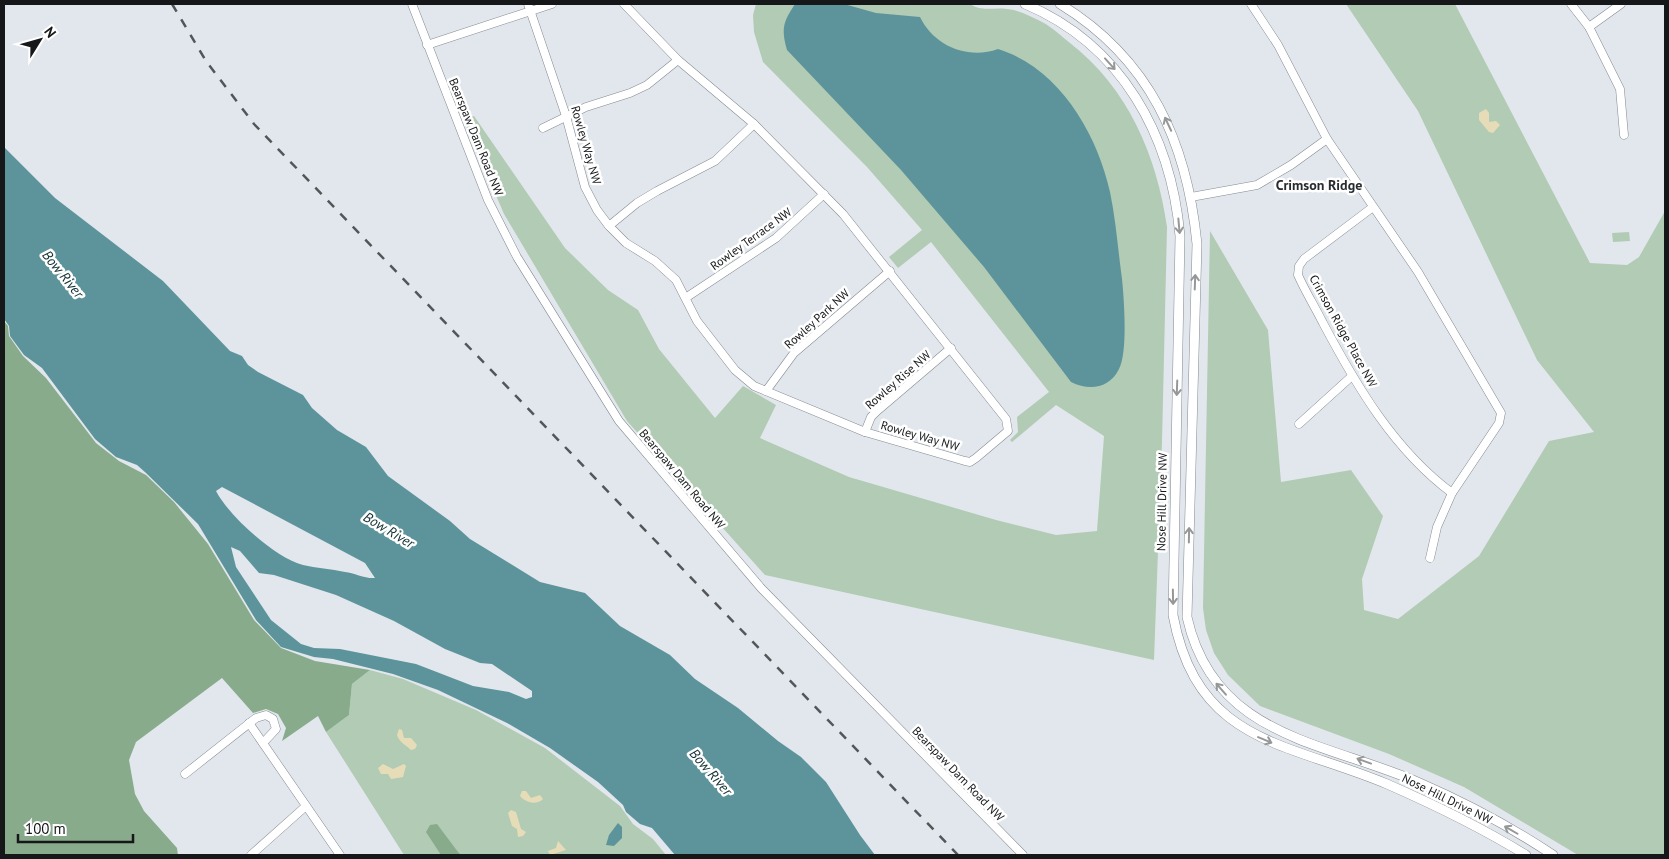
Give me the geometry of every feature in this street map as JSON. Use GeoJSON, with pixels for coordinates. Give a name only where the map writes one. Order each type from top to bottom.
{"type":"FeatureCollection","features":[{"type":"Feature","properties":{"kind":"street","name":"Bearspaw Dam Road NW"},"geometry":{"type":"LineString","coordinates":[[412,4],[488,200],[517,257],[619,421],[761,588],[1023,855]]}},
{"type":"Feature","properties":{"kind":"street","name":"Rowley Way NW"},"geometry":{"type":"LineString","coordinates":[[528,4],[566,116],[585,187],[609,226],[626,243],[666,270],[687,297],[697,321],[735,370],[754,386],[864,432],[970,462],[1008,431],[1006,419],[843,214],[754,124],[678,60],[624,4]]}},
{"type":"Feature","properties":{"kind":"street"},"geometry":{"type":"LineString","coordinates":[[427,45],[552,4]]}},
{"type":"Feature","properties":{"kind":"street","name":"Nose Hill Drive NW"},"geometry":{"type":"LineString","coordinates":[[1025,4],[1057,19],[1074,30],[1118,72],[1136,98],[1157,136],[1168,165],[1176,199],[1180,236],[1173,615],[1182,650],[1194,677],[1222,712],[1261,739],[1386,784],[1462,819],[1526,855]]}},
{"type":"Feature","properties":{"kind":"street","name":"Nose Hill Drive NW"},"geometry":{"type":"LineString","coordinates":[[1060,4],[1091,25],[1113,44],[1143,80],[1174,138],[1191,197],[1197,244],[1187,603],[1192,636],[1204,665],[1226,694],[1258,720],[1420,783],[1513,830],[1553,855]]}},
{"type":"Feature","properties":{"kind":"street"},"geometry":{"type":"LineString","coordinates":[[1251,4],[1278,46],[1328,140],[1424,282],[1501,413],[1499,423],[1452,493],[1437,527],[1430,558]]}},
{"type":"Feature","properties":{"kind":"street"},"geometry":{"type":"LineString","coordinates":[[1571,4],[1589,27],[1620,89],[1624,135]]}},
{"type":"Feature","properties":{"kind":"street"},"geometry":{"type":"LineString","coordinates":[[1589,27],[1621,4]]}},
{"type":"Feature","properties":{"kind":"street"},"geometry":{"type":"LineString","coordinates":[[543,128],[566,116],[647,85],[678,60]]}},
{"type":"Feature","properties":{"kind":"street"},"geometry":{"type":"LineString","coordinates":[[609,226],[650,195],[715,161],[754,124]]}},
{"type":"Feature","properties":{"kind":"street"},"geometry":{"type":"LineString","coordinates":[[1176,199],[1256,185],[1284,170],[1328,140]]}},
{"type":"Feature","properties":{"kind":"street","name":"Rowley Terrace NW"},"geometry":{"type":"LineString","coordinates":[[687,297],[776,238],[824,194]]}},
{"type":"Feature","properties":{"kind":"street","name":"Crimson Ridge Place NW"},"geometry":{"type":"LineString","coordinates":[[1373,207],[1304,259],[1298,269],[1299,278],[1352,376],[1412,457],[1452,493]]}},
{"type":"Feature","properties":{"kind":"street","name":"Rowley Park NW"},"geometry":{"type":"LineString","coordinates":[[766,391],[786,363],[809,338],[890,271]]}},
{"type":"Feature","properties":{"kind":"street","name":"Rowley Rise NW"},"geometry":{"type":"LineString","coordinates":[[864,432],[871,417],[877,411],[951,348]]}},
{"type":"Feature","properties":{"kind":"street"},"geometry":{"type":"LineString","coordinates":[[1299,424],[1352,376]]}},
{"type":"Feature","properties":{"kind":"street"},"geometry":{"type":"LineString","coordinates":[[185,774],[263,714],[273,719],[275,732],[262,743]]}},
{"type":"Feature","properties":{"kind":"street"},"geometry":{"type":"LineString","coordinates":[[249,723],[340,855]]}},
{"type":"Feature","properties":{"kind":"street"},"geometry":{"type":"LineString","coordinates":[[251,855],[306,806]]}},
{"type":"Feature","properties":{"kind":"green space"},"geometry":{"type":"Polygon","coordinates":[[[756,4],[970,4],[983,9],[1016,11],[1046,24],[1070,43],[1090,61],[1124,102],[1147,149],[1156,175],[1167,227],[1154,660],[765,575],[627,421],[504,214],[463,118],[474,116],[565,248],[608,290],[638,310],[659,349],[715,418],[743,386],[776,405],[760,438],[849,477],[996,520],[1056,535],[1097,531],[1104,436],[1056,405],[1012,442],[1010,440],[1018,432],[1017,417],[1049,392],[931,242],[898,268],[889,257],[922,230],[867,167],[763,62],[754,32],[753,15],[756,4]]]}},
{"type":"Feature","properties":{"kind":"green space"},"geometry":{"type":"Polygon","coordinates":[[[1346,4],[1455,4],[1590,263],[1627,265],[1639,257],[1665,211],[1665,855],[1578,855],[1464,787],[1389,754],[1260,706],[1228,675],[1214,653],[1206,630],[1203,608],[1210,231],[1268,330],[1281,482],[1351,470],[1383,516],[1362,579],[1364,610],[1398,619],[1479,556],[1549,441],[1594,432],[1537,360],[1418,111],[1346,4]]]}},
{"type":"Feature","properties":{"kind":"green space"},"geometry":{"type":"Polygon","coordinates":[[[1629,232],[1630,241],[1613,242],[1612,233],[1629,232]]]}},
{"type":"Feature","properties":{"kind":"green space"},"geometry":{"type":"Polygon","coordinates":[[[4,321],[8,326],[9,336],[23,356],[46,378],[96,443],[119,461],[146,475],[174,502],[208,544],[254,620],[281,648],[315,661],[370,670],[352,684],[349,715],[326,732],[318,716],[282,741],[286,728],[278,714],[266,709],[253,713],[222,678],[136,742],[129,760],[135,794],[144,811],[177,848],[178,855],[4,855],[4,321]]]}},
{"type":"Feature","properties":{"kind":"green space"},"geometry":{"type":"Polygon","coordinates":[[[370,670],[403,679],[476,710],[545,748],[620,806],[633,824],[653,839],[666,855],[404,855],[326,732],[349,715],[352,684],[370,670]]]}},
{"type":"Feature","properties":{"kind":"green space"},"geometry":{"type":"Polygon","coordinates":[[[437,824],[461,855],[441,855],[426,832],[430,825],[437,824]]]}},
{"type":"Feature","properties":{"kind":"sand"},"geometry":{"type":"Polygon","coordinates":[[[1486,109],[1489,113],[1489,122],[1496,121],[1500,125],[1493,133],[1489,132],[1479,120],[1479,113],[1486,109]]]}},
{"type":"Feature","properties":{"kind":"sand"},"geometry":{"type":"Polygon","coordinates":[[[399,729],[402,730],[404,738],[411,738],[417,745],[415,749],[411,750],[399,740],[397,735],[399,729]]]}},
{"type":"Feature","properties":{"kind":"sand"},"geometry":{"type":"Polygon","coordinates":[[[383,764],[393,769],[404,764],[406,766],[403,777],[391,779],[388,774],[381,774],[378,768],[383,764]]]}},
{"type":"Feature","properties":{"kind":"sand"},"geometry":{"type":"Polygon","coordinates":[[[522,791],[526,791],[531,798],[540,795],[543,799],[534,803],[525,800],[520,796],[522,791]]]}},
{"type":"Feature","properties":{"kind":"sand"},"geometry":{"type":"Polygon","coordinates":[[[511,810],[516,812],[521,829],[526,832],[523,836],[518,837],[517,829],[512,826],[508,813],[511,810]]]}},
{"type":"Feature","properties":{"kind":"sand"},"geometry":{"type":"Polygon","coordinates":[[[558,841],[566,850],[550,855],[548,851],[556,848],[558,841]]]}},
{"type":"Feature","properties":{"kind":"water"},"geometry":{"type":"Polygon","coordinates":[[[795,4],[844,4],[876,13],[920,17],[926,27],[943,43],[953,48],[975,53],[998,49],[1020,58],[1057,87],[1085,126],[1096,147],[1112,203],[1122,279],[1125,325],[1122,361],[1115,376],[1110,381],[1091,387],[1071,382],[984,267],[901,170],[787,50],[784,26],[795,4]]]}},
{"type":"Feature","properties":{"kind":"water","name":"Bow River"},"geometry":{"type":"Polygon","coordinates":[[[4,147],[55,198],[163,281],[230,351],[242,356],[248,365],[258,372],[303,395],[312,408],[337,430],[366,447],[388,476],[450,521],[470,539],[540,582],[585,593],[620,626],[670,655],[695,679],[738,708],[801,757],[826,782],[875,855],[675,855],[652,828],[640,824],[598,782],[550,748],[507,723],[438,690],[393,674],[333,659],[314,657],[281,647],[256,620],[198,524],[137,465],[116,457],[95,439],[42,368],[24,355],[10,336],[9,326],[4,319],[4,147]],[[222,487],[216,491],[231,512],[254,535],[279,554],[303,565],[375,578],[365,563],[222,487]],[[231,547],[236,567],[271,620],[301,644],[314,648],[340,649],[416,664],[473,686],[509,692],[526,699],[532,697],[532,691],[492,664],[480,663],[445,649],[394,621],[336,595],[274,575],[259,573],[240,551],[231,547]]]}},
{"type":"Feature","properties":{"kind":"water"},"geometry":{"type":"Polygon","coordinates":[[[618,823],[622,827],[622,838],[614,846],[606,845],[609,835],[618,823]]]}},
{"type":"Feature","properties":{"kind":"railway"},"geometry":{"type":"LineString","coordinates":[[172,4],[206,61],[254,124],[958,855]]}},
{"type":"Feature","properties":{"kind":"district","name":"Crimson Ridge"},"geometry":{"type":"Point","coordinates":[1319,185]}}]}
